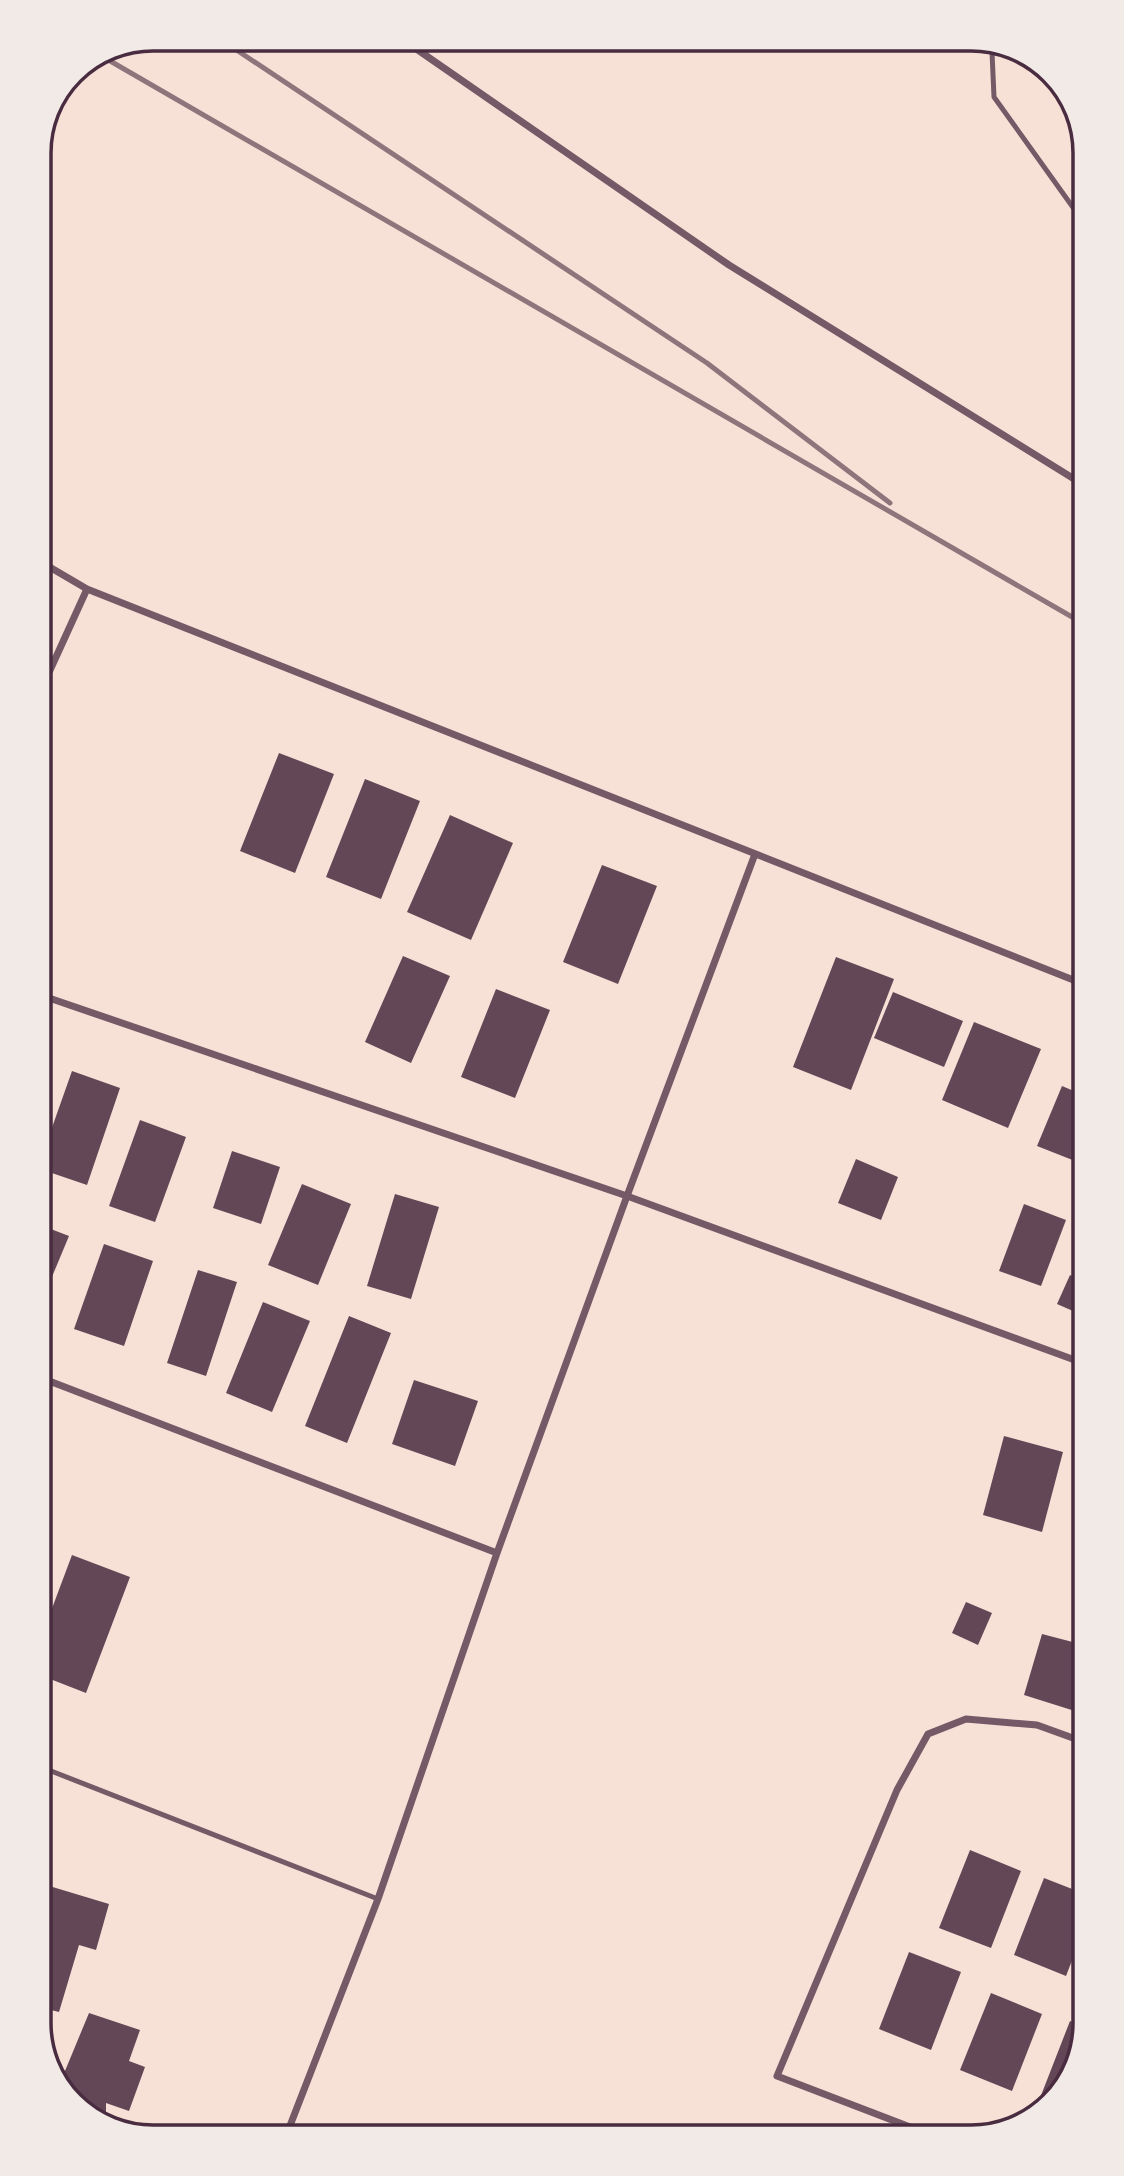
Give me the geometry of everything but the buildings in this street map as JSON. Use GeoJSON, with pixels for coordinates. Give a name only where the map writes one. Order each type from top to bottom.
{"type":"FeatureCollection","features":[{"type":"Feature","properties":{"kind":"street"},"geometry":{"type":"LineString","coordinates":[[421,51],[729,265],[1073,478]]}},
{"type":"Feature","properties":{"kind":"street"},"geometry":{"type":"LineString","coordinates":[[51,568],[87,589],[1073,979]]}},
{"type":"Feature","properties":{"kind":"street"},"geometry":{"type":"LineString","coordinates":[[51,668],[87,589]]}},
{"type":"Feature","properties":{"kind":"street"},"geometry":{"type":"LineString","coordinates":[[290,2125],[377,1899],[497,1553],[626,1196],[755,854]]}},
{"type":"Feature","properties":{"kind":"street"},"geometry":{"type":"LineString","coordinates":[[51,999],[626,1196],[1073,1359]]}},
{"type":"Feature","properties":{"kind":"street"},"geometry":{"type":"LineString","coordinates":[[51,1382],[497,1553]]}},
{"type":"Feature","properties":{"kind":"street"},"geometry":{"type":"LineString","coordinates":[[905,2125],[777,2076],[897,1790],[928,1734],[966,1719],[1038,1725],[1073,1738]]}},
{"type":"Feature","properties":{"kind":"lane"},"geometry":{"type":"LineString","coordinates":[[992,53],[994,97],[1073,208]]}},
{"type":"Feature","properties":{"kind":"lane"},"geometry":{"type":"LineString","coordinates":[[51,1771],[377,1899]]}},
{"type":"Feature","properties":{"kind":"railway"},"geometry":{"type":"LineString","coordinates":[[238,51],[707,363],[890,503]]}},
{"type":"Feature","properties":{"kind":"railway"},"geometry":{"type":"LineString","coordinates":[[110,61],[1073,618]]}}]}
